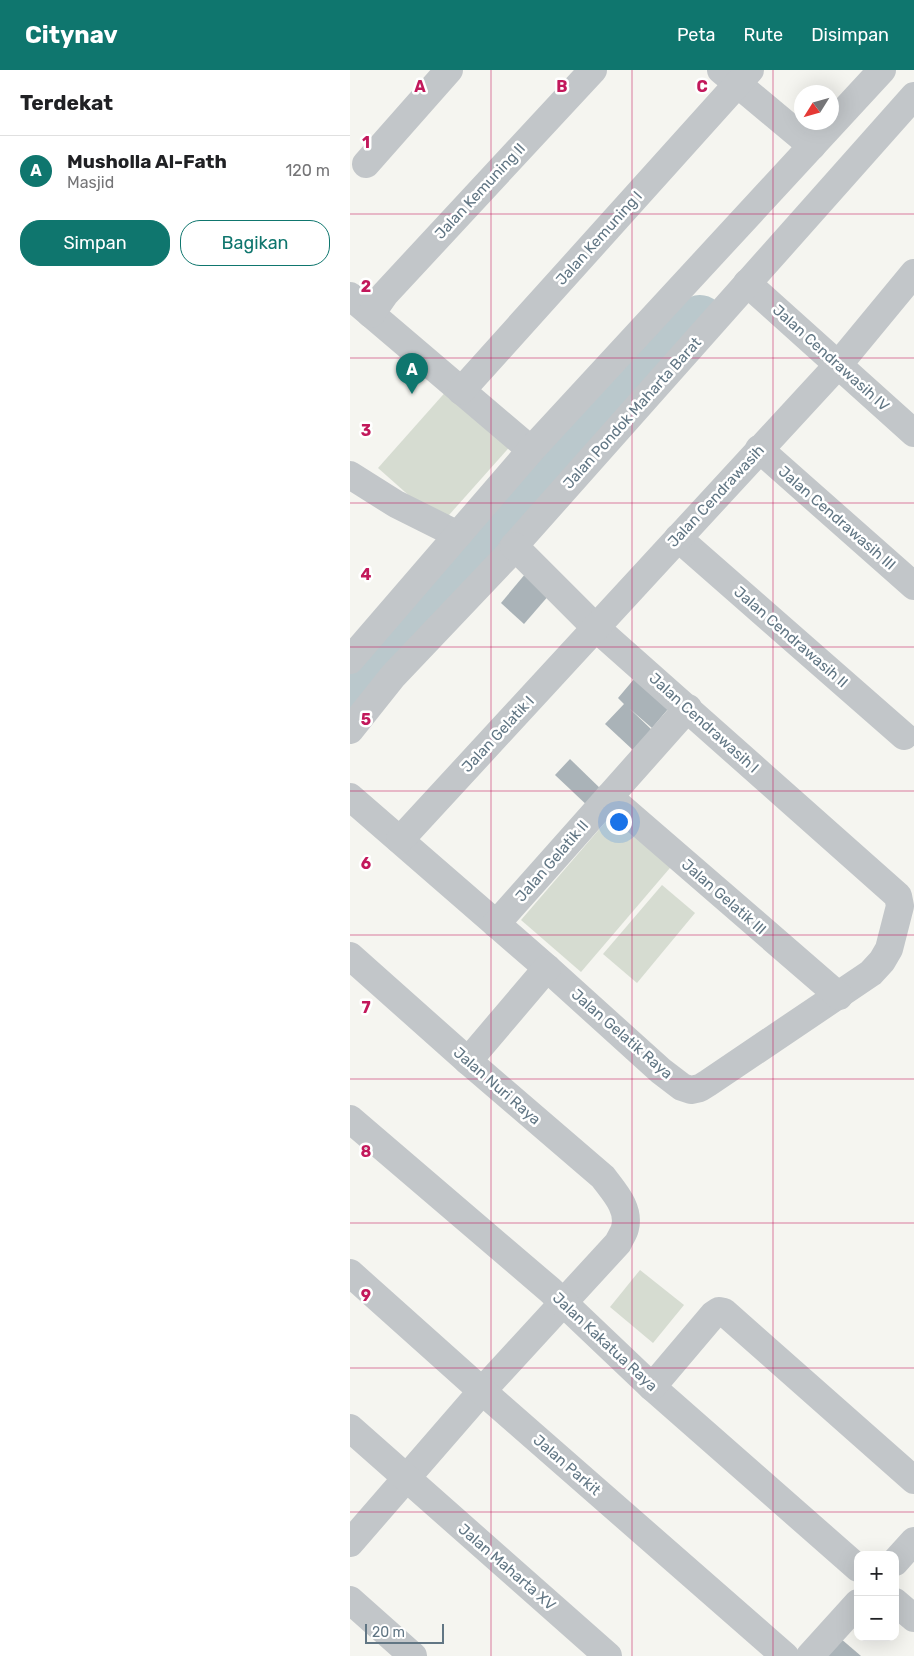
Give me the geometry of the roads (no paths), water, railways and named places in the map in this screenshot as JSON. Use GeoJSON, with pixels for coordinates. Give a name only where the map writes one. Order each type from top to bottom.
{"type":"FeatureCollection","features":[{"type":"Feature","properties":{"kind":"street"},"geometry":{"type":"LineString","coordinates":[[366,164],[449,70]]}},
{"type":"Feature","properties":{"kind":"street","name":"Jalan Kemuning II"},"geometry":{"type":"LineString","coordinates":[[371,314],[385,294],[593,70]]}},
{"type":"Feature","properties":{"kind":"street"},"geometry":{"type":"LineString","coordinates":[[350,660],[531,450],[882,70]]}},
{"type":"Feature","properties":{"kind":"street"},"geometry":{"type":"LineString","coordinates":[[736,75],[812,146]]}},
{"type":"Feature","properties":{"kind":"street","name":"Jalan Kemuning I"},"geometry":{"type":"LineString","coordinates":[[461,391],[736,75]]}},
{"type":"Feature","properties":{"kind":"street","name":"Jalan Pondok Maharta Barat"},"geometry":{"type":"LineString","coordinates":[[350,730],[393,676],[508,555],[747,283],[911,106]]}},
{"type":"Feature","properties":{"kind":"street","name":"Jalan Cendrawasih"},"geometry":{"type":"LineString","coordinates":[[596,628],[838,365],[913,276]]}},
{"type":"Feature","properties":{"kind":"street","name":"Jalan Cendrawasih IV"},"geometry":{"type":"LineString","coordinates":[[747,283],[914,433]]}},
{"type":"Feature","properties":{"kind":"street"},"geometry":{"type":"LineString","coordinates":[[350,296],[531,450]]}},
{"type":"Feature","properties":{"kind":"street","name":"Jalan Cendrawasih III"},"geometry":{"type":"LineString","coordinates":[[759,449],[914,586]]}},
{"type":"Feature","properties":{"kind":"street"},"geometry":{"type":"LineString","coordinates":[[350,475],[396,504],[458,535]]}},
{"type":"Feature","properties":{"kind":"street","name":"Jalan Cendrawasih II"},"geometry":{"type":"LineString","coordinates":[[678,538],[904,736]]}},
{"type":"Feature","properties":{"kind":"street","name":"Jalan Cendrawasih I"},"geometry":{"type":"LineString","coordinates":[[514,546],[596,628],[898,896]]}},
{"type":"Feature","properties":{"kind":"street","name":"Jalan Gelatik I"},"geometry":{"type":"LineString","coordinates":[[400,840],[596,628]]}},
{"type":"Feature","properties":{"kind":"street","name":"Jalan Gelatik II"},"geometry":{"type":"LineString","coordinates":[[496,924],[688,708]]}},
{"type":"Feature","properties":{"kind":"street","name":"Jalan Gelatik Raya"},"geometry":{"type":"LineString","coordinates":[[350,797],[547,968],[661,1071],[682,1087],[691,1090],[700,1088],[708,1083],[871,973],[882,961],[889,949],[900,906],[898,896]]}},
{"type":"Feature","properties":{"kind":"street","name":"Jalan Gelatik III"},"geometry":{"type":"LineString","coordinates":[[609,797],[839,996]]}},
{"type":"Feature","properties":{"kind":"street","name":"Jalan Nuri Raya"},"geometry":{"type":"LineString","coordinates":[[350,956],[603,1177],[618,1197],[625,1212],[625,1228],[618,1243],[562,1302]]}},
{"type":"Feature","properties":{"kind":"street"},"geometry":{"type":"LineString","coordinates":[[468,1061],[547,968]]}},
{"type":"Feature","properties":{"kind":"street","name":"Jalan Kakatua Raya"},"geometry":{"type":"LineString","coordinates":[[350,1119],[562,1302],[652,1387],[854,1564]]}},
{"type":"Feature","properties":{"kind":"street","name":"Jalan Parkit"},"geometry":{"type":"LineString","coordinates":[[350,1273],[785,1656]]}},
{"type":"Feature","properties":{"kind":"street"},"geometry":{"type":"LineString","coordinates":[[350,1543],[562,1302]]}},
{"type":"Feature","properties":{"kind":"street"},"geometry":{"type":"LineString","coordinates":[[652,1387],[713,1314],[719,1311],[724,1312],[914,1480]]}},
{"type":"Feature","properties":{"kind":"street","name":"Jalan Maharta XV"},"geometry":{"type":"LineString","coordinates":[[350,1428],[608,1656]]}},
{"type":"Feature","properties":{"kind":"street"},"geometry":{"type":"LineString","coordinates":[[899,1558],[914,1541]]}},
{"type":"Feature","properties":{"kind":"street"},"geometry":{"type":"LineString","coordinates":[[350,1600],[413,1656]]}},
{"type":"Feature","properties":{"kind":"street"},"geometry":{"type":"LineString","coordinates":[[899,1605],[914,1618]]}},
{"type":"Feature","properties":{"kind":"street"},"geometry":{"type":"LineString","coordinates":[[810,1656],[854,1607]]}},
{"type":"Feature","properties":{"kind":"waterway"},"geometry":{"type":"LineString","coordinates":[[350,700],[481,549],[700,319]]}},
{"type":"Feature","properties":{"kind":"place","name":"Musholla Al-Fath"},"geometry":{"type":"Point","coordinates":[412,394]}}]}
